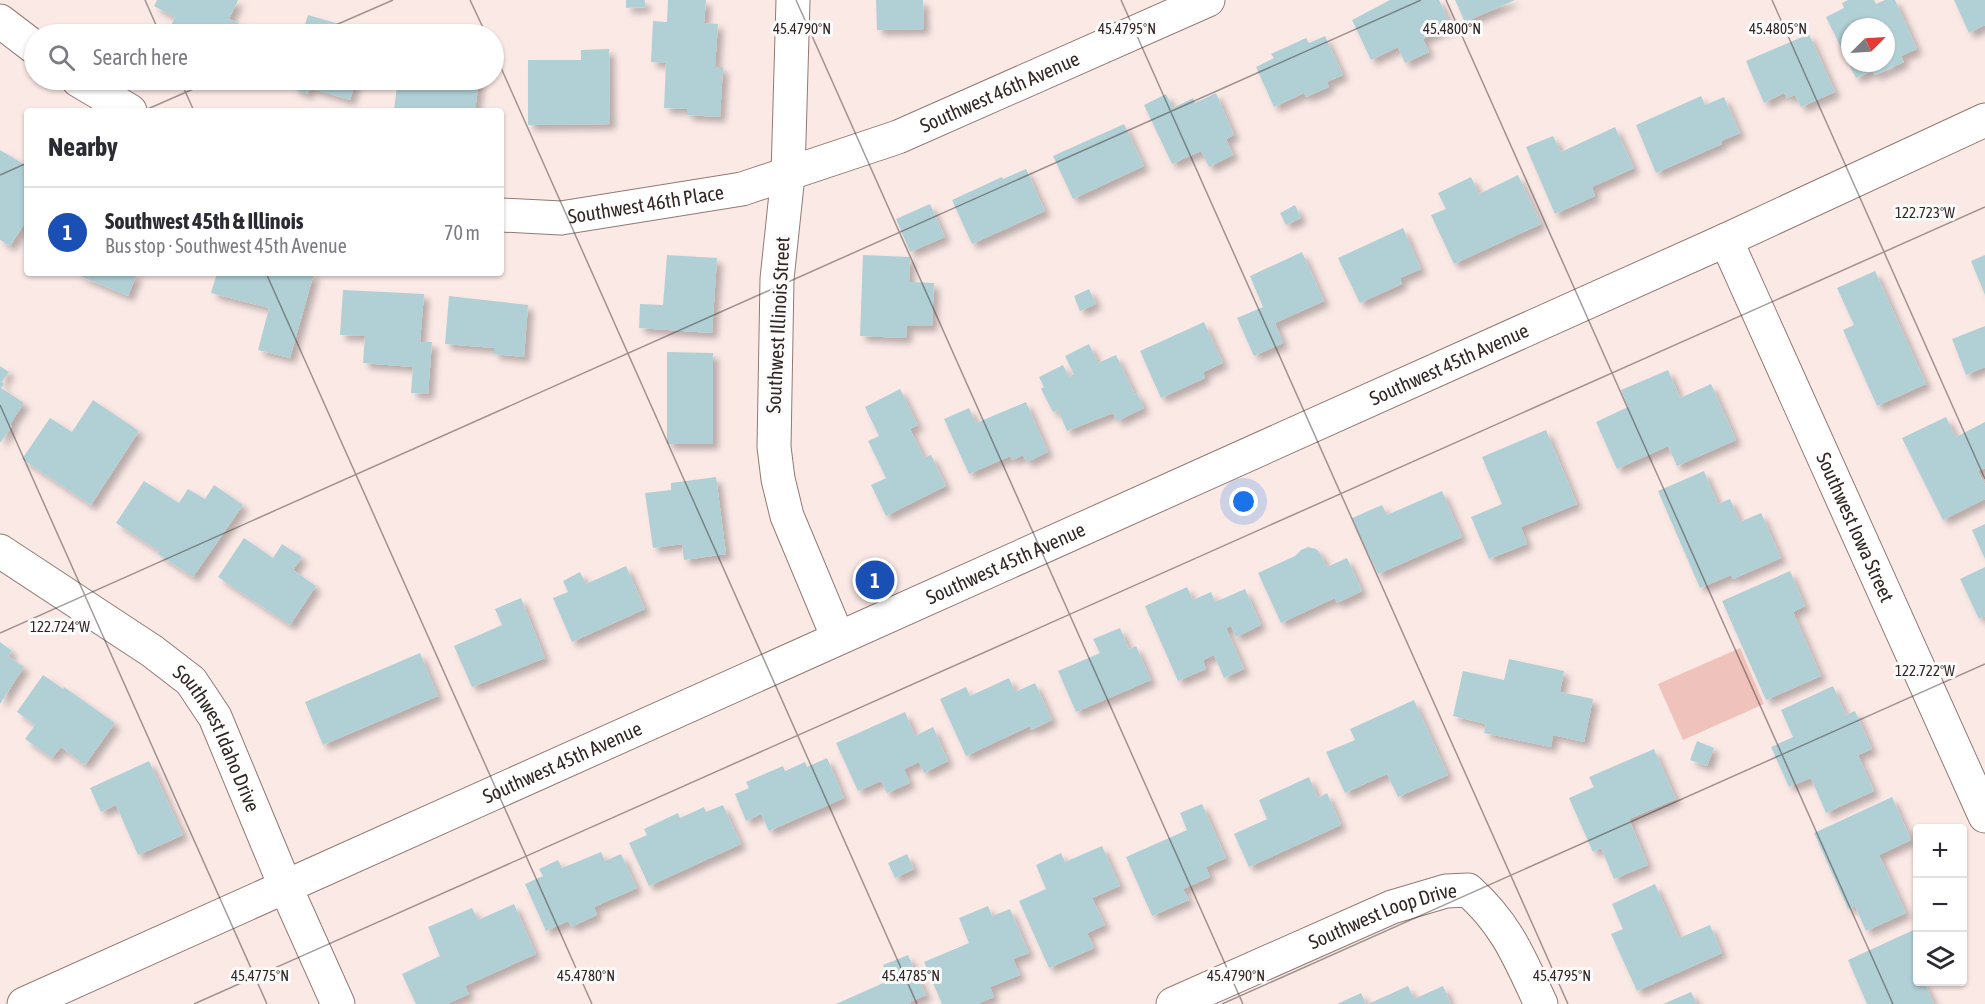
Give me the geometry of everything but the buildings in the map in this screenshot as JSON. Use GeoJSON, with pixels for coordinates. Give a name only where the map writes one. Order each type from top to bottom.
{"type":"FeatureCollection","features":[{"type":"Feature","properties":{"kind":"street","name":"Southwest Illinois Street"},"geometry":{"type":"LineString","coordinates":[[793,0],[788,175],[777,279],[774,447],[778,479],[787,516],[838,638]]}},
{"type":"Feature","properties":{"kind":"street","name":"Southwest 46th Avenue"},"geometry":{"type":"LineString","coordinates":[[788,175],[898,137],[1208,0]]}},
{"type":"Feature","properties":{"kind":"street"},"geometry":{"type":"LineString","coordinates":[[0,21],[24,39]]}},
{"type":"Feature","properties":{"kind":"street"},"geometry":{"type":"LineString","coordinates":[[95,90],[125,108]]}},
{"type":"Feature","properties":{"kind":"street","name":"Southwest 45th Avenue"},"geometry":{"type":"LineString","coordinates":[[24,1004],[1726,240],[1985,120]]}},
{"type":"Feature","properties":{"kind":"street","name":"Southwest 46th Place"},"geometry":{"type":"LineString","coordinates":[[504,215],[561,218],[707,196],[742,189],[788,175]]}},
{"type":"Feature","properties":{"kind":"street","name":"Southwest Iowa Street"},"geometry":{"type":"LineString","coordinates":[[1726,240],[1985,816]]}},
{"type":"Feature","properties":{"kind":"street","name":"Southwest Idaho Drive"},"geometry":{"type":"LineString","coordinates":[[0,551],[152,651],[191,681],[215,717],[286,888],[338,1004]]}},
{"type":"Feature","properties":{"kind":"street","name":"Southwest Loop Drive"},"geometry":{"type":"LineString","coordinates":[[1173,1004],[1392,906],[1446,891],[1468,890],[1502,925],[1541,1004]]}},
{"type":"Feature","properties":{"kind":"shaded area"},"geometry":{"type":"Polygon","coordinates":[[[1740,648],[1764,704],[1683,740],[1658,684],[1740,648]]]}},
{"type":"Feature","properties":{"kind":"place","name":"Southwest 45th & Illinois"},"geometry":{"type":"Point","coordinates":[875,580]}}]}
